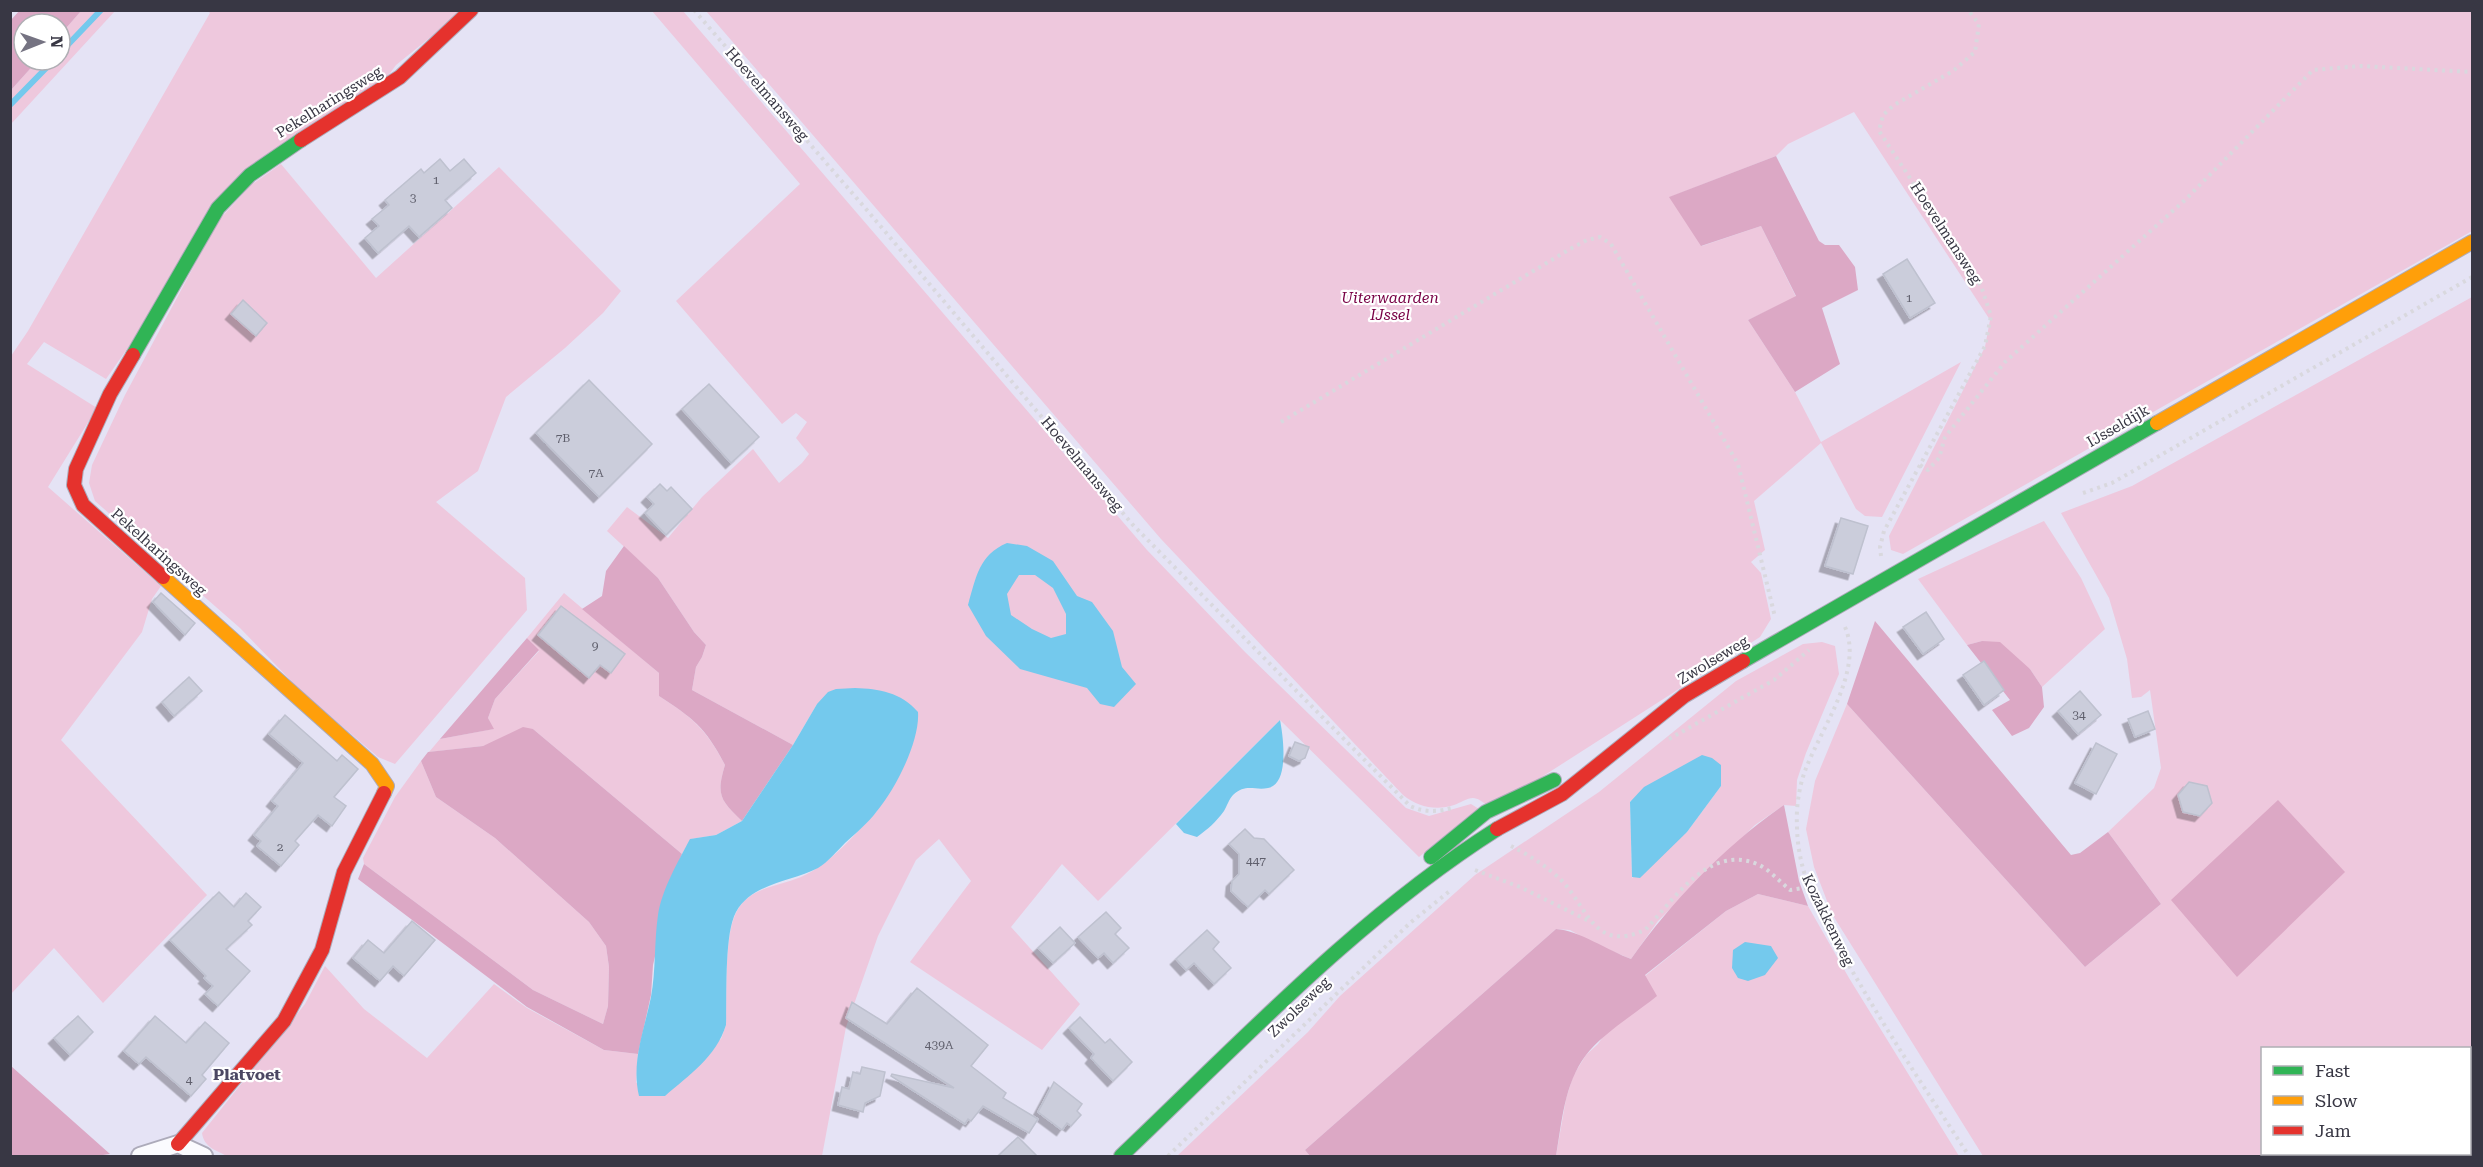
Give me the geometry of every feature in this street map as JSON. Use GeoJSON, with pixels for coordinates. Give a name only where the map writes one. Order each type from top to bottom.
{"type":"FeatureCollection","features":[{"type":"Feature","properties":{"kind":"main road","name":"Pekelharingsweg"},"geometry":{"type":"LineString","coordinates":[[178,1144],[284,1021],[322,950],[344,872],[387,786],[372,764],[83,505],[74,485],[76,469],[110,394],[218,208],[250,175],[283,151],[400,77],[471,10]]}},
{"type":"Feature","properties":{"kind":"main road","name":"IJsseldijk"},"geometry":{"type":"LineString","coordinates":[[1781,640],[2472,242]]}},
{"type":"Feature","properties":{"kind":"main road","name":"Zwolseweg"},"geometry":{"type":"LineString","coordinates":[[1121,1156],[1212,1068],[1350,941],[1452,858],[1498,829],[1562,794],[1684,696],[1781,640]]}},
{"type":"Feature","properties":{"kind":"main road","name":"Zwolseweg"},"geometry":{"type":"LineString","coordinates":[[1350,941],[1420,867],[1468,825],[1499,805],[1552,782],[1627,731],[1664,712]]}},
{"type":"Feature","properties":{"kind":"street"},"geometry":{"type":"LineString","coordinates":[[140,1156],[178,1144],[204,1156]]}},
{"type":"Feature","properties":{"kind":"path","name":"Hoevelmansweg"},"geometry":{"type":"LineString","coordinates":[[694,10],[1141,533],[1410,806],[1421,811],[1432,812],[1461,805]]}},
{"type":"Feature","properties":{"kind":"path","name":"Hoevelmansweg"},"geometry":{"type":"LineString","coordinates":[[1889,576],[1881,559],[1880,547],[1884,531],[1985,346],[1991,316],[1981,286],[1880,131],[1883,115],[1894,105],[1953,71],[1975,52],[1979,24],[1968,10]]}},
{"type":"Feature","properties":{"kind":"path"},"geometry":{"type":"LineString","coordinates":[[1920,465],[1928,470],[1939,458],[1945,437],[2005,362],[2185,200],[2313,70],[2361,66],[2472,72]]}},
{"type":"Feature","properties":{"kind":"path"},"geometry":{"type":"LineString","coordinates":[[1281,422],[1570,249],[1587,240],[1600,237],[1611,244],[1738,464],[1781,640]]}},
{"type":"Feature","properties":{"kind":"path"},"geometry":{"type":"LineString","coordinates":[[2075,495],[2112,483],[2472,277]]}},
{"type":"Feature","properties":{"kind":"path"},"geometry":{"type":"LineString","coordinates":[[1837,630],[1854,620]]}},
{"type":"Feature","properties":{"kind":"path","name":"Kozakkenweg"},"geometry":{"type":"LineString","coordinates":[[1845,626],[1850,638],[1849,671],[1804,773],[1799,795],[1797,825],[1799,849],[1810,887],[1834,941],[1876,1012],[1969,1156]]}},
{"type":"Feature","properties":{"kind":"path"},"geometry":{"type":"LineString","coordinates":[[1791,666],[1813,646]]}},
{"type":"Feature","properties":{"kind":"path"},"geometry":{"type":"LineString","coordinates":[[1498,829],[1507,844],[1526,854],[1563,883],[1599,931],[1614,935],[1633,934],[1645,930],[1678,893],[1707,867],[1725,861],[1739,860],[1758,864],[1790,890],[1810,887]]}},
{"type":"Feature","properties":{"kind":"path"},"geometry":{"type":"LineString","coordinates":[[1475,870],[1529,891],[1594,924]]}},
{"type":"Feature","properties":{"kind":"path","name":"Zwolseweg"},"geometry":{"type":"LineString","coordinates":[[1168,1156],[1410,923],[1456,885]]}},
{"type":"Feature","properties":{"kind":"green space"},"geometry":{"type":"Polygon","coordinates":[[[81,11],[115,11],[72,58],[72,21],[81,11]]]}},
{"type":"Feature","properties":{"kind":"green space"},"geometry":{"type":"Polygon","coordinates":[[[208,11],[463,11],[396,65],[379,88],[261,158],[106,379],[44,342],[27,364],[97,408],[48,487],[161,586],[152,599],[142,632],[61,740],[207,895],[103,1003],[54,948],[11,994],[11,356],[28,331],[210,13],[208,11]]]}},
{"type":"Feature","properties":{"kind":"green space"},"geometry":{"type":"Polygon","coordinates":[[[652,11],[683,11],[1147,550],[1245,652],[1406,808],[1429,816],[1471,804],[1479,809],[1419,857],[1280,720],[1098,901],[1062,864],[1011,927],[1080,1004],[1042,1050],[910,962],[971,881],[939,839],[916,860],[878,936],[846,1027],[822,1156],[227,1156],[208,1145],[202,1133],[305,1004],[325,966],[364,1009],[427,1058],[494,984],[527,1008],[604,1050],[638,1054],[636,1083],[721,1039],[726,1025],[729,939],[731,926],[740,906],[755,893],[801,877],[823,864],[842,848],[877,811],[817,704],[793,745],[692,690],[696,667],[706,645],[694,632],[658,578],[607,531],[627,507],[668,538],[702,497],[753,449],[779,483],[809,454],[796,438],[807,422],[796,413],[782,424],[676,301],[800,184],[652,11]]]}},
{"type":"Feature","properties":{"kind":"green space","name":"Uiterwaarden IJssel"},"geometry":{"type":"Polygon","coordinates":[[[706,11],[2472,11],[2472,231],[1903,554],[1891,550],[1889,536],[1985,347],[1990,320],[1854,112],[1788,144],[1776,156],[1670,197],[1702,246],[1761,226],[1796,297],[1748,320],[1795,392],[1821,442],[1961,362],[1882,517],[1865,516],[1856,509],[1821,443],[1754,501],[1765,550],[1751,562],[1761,573],[1771,619],[1760,637],[1523,789],[1486,804],[1473,798],[1447,807],[1434,808],[1421,805],[1403,795],[1161,539],[706,11]]]}},
{"type":"Feature","properties":{"kind":"green space"},"geometry":{"type":"Polygon","coordinates":[[[27,72],[59,72],[11,124],[11,90],[27,72]]]}},
{"type":"Feature","properties":{"kind":"green space"},"geometry":{"type":"Polygon","coordinates":[[[281,164],[376,278],[499,167],[621,291],[603,313],[506,397],[478,471],[436,502],[525,578],[527,610],[395,764],[378,757],[303,693],[240,628],[95,501],[89,483],[92,465],[125,395],[218,221],[251,185],[281,164]]]}},
{"type":"Feature","properties":{"kind":"green space"},"geometry":{"type":"Polygon","coordinates":[[[2472,297],[2472,1156],[1983,1156],[1832,914],[1814,867],[1806,829],[1815,781],[1847,704],[2085,967],[2161,904],[2108,832],[2154,788],[2161,768],[2150,690],[2141,697],[2132,698],[2127,659],[2109,598],[2061,513],[2132,486],[2472,297]]]}},
{"type":"Feature","properties":{"kind":"green space"},"geometry":{"type":"Polygon","coordinates":[[[2044,521],[2081,578],[2105,629],[2042,687],[2030,669],[1982,641],[1967,645],[1918,579],[2044,521]]]}},
{"type":"Feature","properties":{"kind":"green space"},"geometry":{"type":"Polygon","coordinates":[[[564,593],[659,673],[659,696],[698,725],[725,765],[721,783],[722,796],[729,808],[742,821],[716,835],[691,839],[682,854],[533,729],[483,746],[429,752],[440,739],[493,729],[488,718],[495,699],[539,651],[527,638],[564,593]]]}},
{"type":"Feature","properties":{"kind":"green space"},"geometry":{"type":"Polygon","coordinates":[[[1822,642],[1835,646],[1839,674],[1797,780],[1796,806],[1784,805],[1755,825],[1658,921],[1631,959],[1593,943],[1570,930],[1556,929],[1305,1150],[1310,1156],[1177,1156],[1308,1032],[1340,996],[1475,875],[1599,792],[1736,681],[1803,644],[1822,642]],[[1721,786],[1630,801],[1632,878],[1687,832],[1721,786]]]}},
{"type":"Feature","properties":{"kind":"green space"},"geometry":{"type":"Polygon","coordinates":[[[421,761],[436,797],[495,838],[589,922],[606,946],[609,967],[608,1006],[603,1024],[533,990],[364,864],[363,858],[395,797],[421,761]]]}},
{"type":"Feature","properties":{"kind":"green space"},"geometry":{"type":"Polygon","coordinates":[[[1758,894],[1808,906],[1849,978],[1959,1156],[1556,1156],[1566,1099],[1573,1076],[1645,976],[1726,911],[1758,894]]]}},
{"type":"Feature","properties":{"kind":"shaded area"},"geometry":{"type":"Polygon","coordinates":[[[20,10],[81,11],[72,21],[72,12],[18,12],[20,10]]]}},
{"type":"Feature","properties":{"kind":"shaded area"},"geometry":{"type":"Polygon","coordinates":[[[11,20],[12,72],[27,72],[11,90],[11,20]]]}},
{"type":"Feature","properties":{"kind":"shaded area"},"geometry":{"type":"Polygon","coordinates":[[[1776,156],[1819,241],[1825,245],[1839,245],[1855,267],[1858,290],[1822,308],[1840,364],[1795,392],[1748,320],[1796,296],[1761,226],[1701,246],[1669,197],[1776,156]]]}},
{"type":"Feature","properties":{"kind":"shaded area"},"geometry":{"type":"Polygon","coordinates":[[[624,546],[658,578],[694,632],[706,645],[696,667],[692,690],[793,745],[742,821],[729,808],[722,796],[721,783],[725,765],[705,733],[690,718],[659,696],[659,673],[582,609],[602,596],[606,571],[624,546]]]}},
{"type":"Feature","properties":{"kind":"shaded area"},"geometry":{"type":"Polygon","coordinates":[[[1875,621],[2071,855],[2080,853],[2108,832],[2161,904],[2085,967],[1847,704],[1875,621]]]}},
{"type":"Feature","properties":{"kind":"shaded area"},"geometry":{"type":"Polygon","coordinates":[[[527,638],[539,650],[495,699],[488,718],[494,729],[440,739],[527,638]]]}},
{"type":"Feature","properties":{"kind":"shaded area"},"geometry":{"type":"Polygon","coordinates":[[[1982,641],[2000,642],[2030,669],[2042,687],[2044,707],[2029,728],[2012,736],[1992,710],[2010,700],[1967,645],[1982,641]]]}},
{"type":"Feature","properties":{"kind":"shaded area"},"geometry":{"type":"Polygon","coordinates":[[[523,727],[533,729],[682,854],[675,871],[653,965],[651,995],[638,1054],[604,1050],[527,1007],[358,879],[364,864],[533,990],[603,1024],[608,1006],[609,967],[606,946],[589,922],[495,838],[436,797],[421,761],[428,752],[483,746],[523,727]]]}},
{"type":"Feature","properties":{"kind":"shaded area"},"geometry":{"type":"Polygon","coordinates":[[[2278,800],[2345,872],[2237,977],[2171,900],[2278,800]]]}},
{"type":"Feature","properties":{"kind":"shaded area"},"geometry":{"type":"Polygon","coordinates":[[[1784,805],[1799,881],[1808,906],[1758,894],[1726,911],[1645,975],[1657,996],[1592,1047],[1579,1066],[1568,1091],[1556,1156],[1310,1156],[1305,1150],[1556,929],[1584,937],[1631,959],[1664,916],[1701,875],[1741,838],[1784,805]]]}},
{"type":"Feature","properties":{"kind":"shaded area"},"geometry":{"type":"Polygon","coordinates":[[[11,1066],[110,1154],[11,1156],[11,1066]]]}},
{"type":"Feature","properties":{"kind":"water"},"geometry":{"type":"Polygon","coordinates":[[[1007,543],[1027,546],[1053,561],[1077,596],[1092,602],[1113,631],[1122,667],[1136,684],[1114,707],[1100,704],[1087,688],[1020,669],[986,636],[968,605],[980,568],[990,554],[1007,543]],[[1019,575],[1007,594],[1011,615],[1051,638],[1066,634],[1066,614],[1053,588],[1035,575],[1019,575]]]}},
{"type":"Feature","properties":{"kind":"water"},"geometry":{"type":"Polygon","coordinates":[[[855,688],[873,689],[897,696],[918,712],[918,724],[911,750],[899,777],[866,824],[825,863],[807,873],[762,889],[743,902],[732,922],[727,966],[726,1025],[716,1047],[701,1065],[665,1096],[639,1096],[637,1059],[653,987],[658,915],[667,886],[680,857],[690,839],[716,835],[742,821],[793,745],[817,704],[828,692],[855,688]]]}},
{"type":"Feature","properties":{"kind":"water"},"geometry":{"type":"Polygon","coordinates":[[[1280,720],[1283,758],[1280,778],[1275,785],[1263,789],[1246,788],[1238,791],[1218,819],[1201,834],[1197,837],[1184,833],[1176,824],[1280,720]]]}},
{"type":"Feature","properties":{"kind":"water"},"geometry":{"type":"Polygon","coordinates":[[[1702,755],[1712,758],[1721,765],[1721,786],[1687,832],[1640,878],[1632,877],[1630,802],[1644,787],[1702,755]]]}},
{"type":"Feature","properties":{"kind":"water"},"geometry":{"type":"Polygon","coordinates":[[[1745,942],[1771,946],[1778,958],[1765,975],[1748,981],[1738,978],[1732,968],[1733,950],[1745,942]]]}},
{"type":"Feature","properties":{"kind":"building"},"geometry":{"type":"Polygon","coordinates":[[[440,159],[450,171],[464,159],[476,173],[445,200],[452,208],[419,237],[409,226],[378,253],[365,238],[379,226],[372,219],[389,205],[385,200],[421,169],[424,173],[440,159]]]}},
{"type":"Feature","properties":{"kind":"building"},"geometry":{"type":"Polygon","coordinates":[[[1907,259],[1935,303],[1910,318],[1883,274],[1907,259]]]}},
{"type":"Feature","properties":{"kind":"building"},"geometry":{"type":"Polygon","coordinates":[[[243,300],[267,323],[256,336],[231,314],[243,300]]]}},
{"type":"Feature","properties":{"kind":"building"},"geometry":{"type":"Polygon","coordinates":[[[589,380],[652,444],[599,497],[536,433],[589,380]]]}},
{"type":"Feature","properties":{"kind":"building"},"geometry":{"type":"Polygon","coordinates":[[[709,384],[759,437],[731,463],[682,409],[709,384]]]}},
{"type":"Feature","properties":{"kind":"building"},"geometry":{"type":"Polygon","coordinates":[[[660,484],[667,491],[671,487],[692,509],[666,535],[645,513],[654,504],[647,497],[660,484]]]}},
{"type":"Feature","properties":{"kind":"building"},"geometry":{"type":"Polygon","coordinates":[[[1841,518],[1868,526],[1853,574],[1825,566],[1841,518]]]}},
{"type":"Feature","properties":{"kind":"building"},"geometry":{"type":"Polygon","coordinates":[[[161,593],[195,623],[185,635],[153,602],[161,593]]]}},
{"type":"Feature","properties":{"kind":"building"},"geometry":{"type":"Polygon","coordinates":[[[561,606],[625,654],[611,673],[600,665],[589,678],[538,635],[561,606]]]}},
{"type":"Feature","properties":{"kind":"building"},"geometry":{"type":"Polygon","coordinates":[[[1926,612],[1944,639],[1923,654],[1903,627],[1926,612]]]}},
{"type":"Feature","properties":{"kind":"building"},"geometry":{"type":"Polygon","coordinates":[[[1984,661],[2004,690],[1984,705],[1963,675],[1984,661]]]}},
{"type":"Feature","properties":{"kind":"building"},"geometry":{"type":"Polygon","coordinates":[[[189,677],[202,691],[174,716],[162,702],[189,677]]]}},
{"type":"Feature","properties":{"kind":"building"},"geometry":{"type":"Polygon","coordinates":[[[2080,691],[2101,715],[2078,734],[2058,711],[2080,691]]]}},
{"type":"Feature","properties":{"kind":"building"},"geometry":{"type":"Polygon","coordinates":[[[2148,711],[2155,729],[2135,737],[2128,719],[2148,711]]]}},
{"type":"Feature","properties":{"kind":"building"},"geometry":{"type":"Polygon","coordinates":[[[285,715],[337,761],[342,755],[358,769],[334,797],[346,806],[332,826],[318,815],[295,841],[299,845],[281,866],[257,846],[261,841],[254,835],[278,806],[272,801],[303,763],[269,734],[285,715]]]}},
{"type":"Feature","properties":{"kind":"building"},"geometry":{"type":"Polygon","coordinates":[[[1295,742],[1309,747],[1305,758],[1299,761],[1289,756],[1295,742]]]}},
{"type":"Feature","properties":{"kind":"building"},"geometry":{"type":"Polygon","coordinates":[[[2096,743],[2117,754],[2096,794],[2075,783],[2096,743]]]}},
{"type":"Feature","properties":{"kind":"building"},"geometry":{"type":"Polygon","coordinates":[[[2189,782],[2207,786],[2212,803],[2200,816],[2183,812],[2178,795],[2189,782]]]}},
{"type":"Feature","properties":{"kind":"building"},"geometry":{"type":"Polygon","coordinates":[[[1245,829],[1254,838],[1264,839],[1294,870],[1269,894],[1265,890],[1248,907],[1231,891],[1232,881],[1239,874],[1239,854],[1229,844],[1245,829]]]}},
{"type":"Feature","properties":{"kind":"building"},"geometry":{"type":"Polygon","coordinates":[[[219,892],[234,907],[246,893],[261,907],[248,921],[252,925],[226,949],[250,971],[218,1006],[205,994],[213,986],[204,978],[206,976],[170,940],[219,892]]]}},
{"type":"Feature","properties":{"kind":"building"},"geometry":{"type":"Polygon","coordinates":[[[1106,912],[1121,928],[1115,934],[1129,948],[1113,963],[1104,953],[1098,958],[1078,937],[1106,912]]]}},
{"type":"Feature","properties":{"kind":"building"},"geometry":{"type":"Polygon","coordinates":[[[412,921],[435,940],[404,976],[393,966],[380,981],[353,958],[368,940],[384,953],[412,921]]]}},
{"type":"Feature","properties":{"kind":"building"},"geometry":{"type":"Polygon","coordinates":[[[1060,927],[1075,943],[1053,963],[1038,948],[1060,927]]]}},
{"type":"Feature","properties":{"kind":"building"},"geometry":{"type":"Polygon","coordinates":[[[1207,930],[1219,942],[1213,949],[1231,968],[1214,984],[1194,963],[1186,970],[1176,959],[1207,930]]]}},
{"type":"Feature","properties":{"kind":"building"},"geometry":{"type":"Polygon","coordinates":[[[917,988],[988,1045],[971,1066],[1006,1093],[1003,1098],[1038,1119],[1029,1133],[983,1106],[971,1121],[968,1119],[965,1124],[891,1076],[892,1074],[954,1088],[846,1018],[852,1002],[887,1024],[917,988]]]}},
{"type":"Feature","properties":{"kind":"building"},"geometry":{"type":"Polygon","coordinates":[[[78,1016],[93,1032],[70,1055],[54,1038],[78,1016]]]}},
{"type":"Feature","properties":{"kind":"building"},"geometry":{"type":"Polygon","coordinates":[[[155,1016],[186,1043],[205,1022],[229,1043],[202,1075],[206,1079],[191,1096],[146,1057],[139,1064],[124,1051],[155,1016]]]}},
{"type":"Feature","properties":{"kind":"building"},"geometry":{"type":"Polygon","coordinates":[[[1080,1017],[1105,1043],[1110,1039],[1132,1062],[1113,1081],[1091,1058],[1094,1054],[1069,1028],[1080,1017]]]}},
{"type":"Feature","properties":{"kind":"building"},"geometry":{"type":"Polygon","coordinates":[[[862,1067],[885,1072],[880,1096],[865,1103],[863,1112],[838,1105],[842,1087],[849,1089],[853,1072],[860,1074],[862,1067]]]}},
{"type":"Feature","properties":{"kind":"building"},"geometry":{"type":"Polygon","coordinates":[[[1054,1082],[1082,1104],[1077,1111],[1081,1115],[1071,1126],[1067,1123],[1062,1130],[1038,1112],[1054,1082]]]}},
{"type":"Feature","properties":{"kind":"building"},"geometry":{"type":"Polygon","coordinates":[[[1018,1137],[1037,1156],[998,1156],[1018,1137]]]}},
{"type":"Feature","properties":{"kind":"waterway"},"geometry":{"type":"LineString","coordinates":[[72,40],[101,10]]}},
{"type":"Feature","properties":{"kind":"waterway"},"geometry":{"type":"LineString","coordinates":[[10,105],[42,72]]}},
{"type":"Feature","properties":{"kind":"traffic: fast"},"geometry":{"type":"LineString","coordinates":[[133,355],[218,208],[250,175],[301,140]]}},
{"type":"Feature","properties":{"kind":"traffic: fast"},"geometry":{"type":"LineString","coordinates":[[1743,661],[2157,423]]}},
{"type":"Feature","properties":{"kind":"traffic: fast"},"geometry":{"type":"LineString","coordinates":[[1431,857],[1486,812],[1554,780]]}},
{"type":"Feature","properties":{"kind":"traffic: fast"},"geometry":{"type":"LineString","coordinates":[[1121,1156],[1348,941],[1396,901],[1497,829]]}},
{"type":"Feature","properties":{"kind":"traffic: slow"},"geometry":{"type":"LineString","coordinates":[[2157,423],[2472,242]]}},
{"type":"Feature","properties":{"kind":"traffic: slow"},"geometry":{"type":"LineString","coordinates":[[163,577],[372,764],[387,786],[384,793]]}},
{"type":"Feature","properties":{"kind":"traffic: jam"},"geometry":{"type":"LineString","coordinates":[[301,140],[400,77],[471,10]]}},
{"type":"Feature","properties":{"kind":"traffic: jam"},"geometry":{"type":"LineString","coordinates":[[133,355],[110,394],[76,469],[74,485],[83,505],[163,577]]}},
{"type":"Feature","properties":{"kind":"traffic: jam"},"geometry":{"type":"LineString","coordinates":[[1497,829],[1562,794],[1684,696],[1743,661]]}},
{"type":"Feature","properties":{"kind":"traffic: jam"},"geometry":{"type":"LineString","coordinates":[[178,1144],[284,1021],[322,950],[344,872],[384,793]]}},
{"type":"Feature","properties":{"kind":"district","name":"Platvoet"},"geometry":{"type":"Point","coordinates":[247,1074]}}]}
